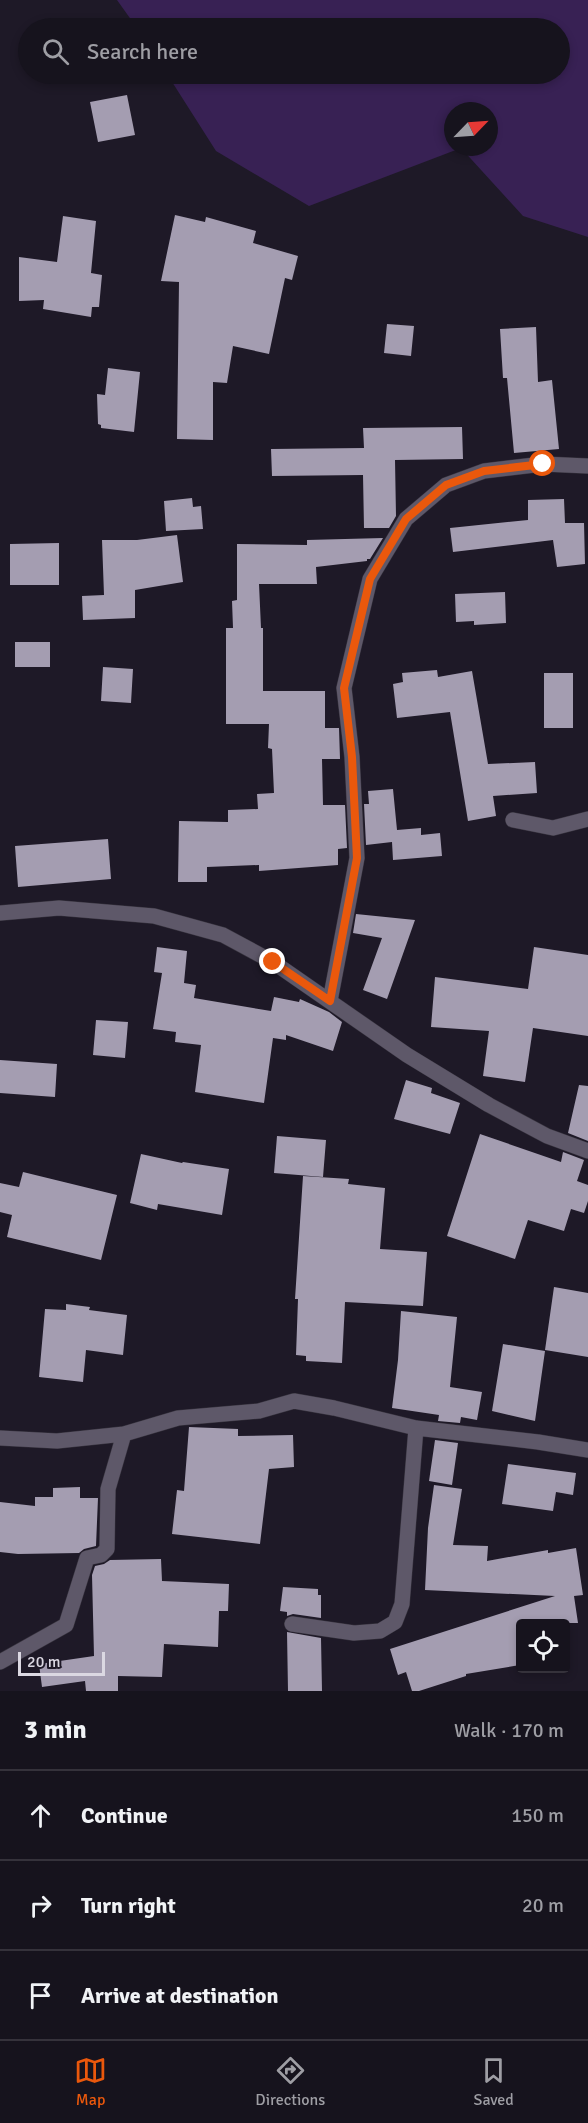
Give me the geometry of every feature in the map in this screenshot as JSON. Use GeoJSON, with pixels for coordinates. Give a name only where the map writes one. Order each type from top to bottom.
{"type":"FeatureCollection","features":[{"type":"Feature","properties":{"kind":"street"},"geometry":{"type":"LineString","coordinates":[[330,1001],[357,858],[352,757],[344,688],[370,579],[406,519],[446,485],[484,471],[543,464],[588,466]]}},
{"type":"Feature","properties":{"kind":"street"},"geometry":{"type":"LineString","coordinates":[[513,820],[553,828],[588,819]]}},
{"type":"Feature","properties":{"kind":"street"},"geometry":{"type":"LineString","coordinates":[[0,913],[59,908],[154,916],[223,935],[273,962],[407,1055],[489,1105],[547,1136],[588,1152]]}},
{"type":"Feature","properties":{"kind":"street"},"geometry":{"type":"LineString","coordinates":[[0,1438],[57,1441],[124,1434],[178,1418],[259,1411],[294,1401],[334,1408],[416,1428],[588,1450]]}},
{"type":"Feature","properties":{"kind":"street"},"geometry":{"type":"LineString","coordinates":[[292,1624],[354,1633],[380,1631],[395,1622],[402,1604],[416,1428]]}},
{"type":"Feature","properties":{"kind":"street"},"geometry":{"type":"LineString","coordinates":[[0,1662],[66,1625],[87,1558],[100,1555],[107,1549],[108,1488],[124,1434]]}},
{"type":"Feature","properties":{"kind":"shaded area"},"geometry":{"type":"Polygon","coordinates":[[[117,0],[588,0],[588,237],[523,216],[468,156],[498,156],[498,102],[444,102],[444,154],[309,206],[216,151],[173,84],[570,84],[570,18],[130,18],[117,0]]]}},
{"type":"Feature","properties":{"kind":"building"},"geometry":{"type":"Polygon","coordinates":[[[127,95],[135,135],[98,142],[90,102],[127,95]]]}},
{"type":"Feature","properties":{"kind":"building"},"geometry":{"type":"Polygon","coordinates":[[[175,215],[205,222],[206,217],[256,231],[253,243],[298,256],[292,280],[285,278],[269,354],[233,346],[227,383],[213,382],[213,440],[177,439],[179,282],[161,281],[175,215]]]}},
{"type":"Feature","properties":{"kind":"building"},"geometry":{"type":"Polygon","coordinates":[[[63,216],[96,221],[91,273],[102,275],[99,307],[92,307],[91,317],[43,309],[44,300],[19,301],[19,257],[57,262],[63,216]]]}},
{"type":"Feature","properties":{"kind":"building"},"geometry":{"type":"Polygon","coordinates":[[[387,324],[414,326],[411,356],[384,353],[387,324]]]}},
{"type":"Feature","properties":{"kind":"building"},"geometry":{"type":"Polygon","coordinates":[[[536,327],[538,382],[552,380],[559,449],[514,453],[507,378],[503,378],[500,329],[536,327]]]}},
{"type":"Feature","properties":{"kind":"building"},"geometry":{"type":"Polygon","coordinates":[[[108,368],[140,372],[134,432],[101,428],[98,424],[97,394],[105,395],[108,368]]]}},
{"type":"Feature","properties":{"kind":"building"},"geometry":{"type":"Polygon","coordinates":[[[462,427],[463,459],[395,460],[396,516],[389,528],[364,528],[363,475],[272,476],[271,449],[364,448],[363,428],[462,427]]]}},
{"type":"Feature","properties":{"kind":"building"},"geometry":{"type":"Polygon","coordinates":[[[192,498],[193,507],[201,506],[203,529],[166,531],[164,501],[192,498]]]}},
{"type":"Feature","properties":{"kind":"building"},"geometry":{"type":"Polygon","coordinates":[[[564,499],[565,523],[584,523],[585,564],[557,567],[553,540],[453,552],[450,528],[528,520],[528,500],[564,499]]]}},
{"type":"Feature","properties":{"kind":"building"},"geometry":{"type":"Polygon","coordinates":[[[177,535],[183,582],[135,590],[135,618],[83,620],[82,596],[104,595],[102,540],[137,540],[177,535]]]}},
{"type":"Feature","properties":{"kind":"building"},"geometry":{"type":"Polygon","coordinates":[[[383,538],[367,561],[316,567],[317,584],[259,584],[261,628],[263,628],[263,691],[325,691],[325,728],[339,728],[340,759],[322,759],[323,805],[345,805],[347,848],[338,849],[338,865],[259,871],[259,865],[207,867],[207,882],[178,882],[179,821],[228,822],[228,810],[258,809],[257,794],[274,793],[272,749],[268,748],[269,724],[226,724],[226,628],[233,628],[232,601],[237,600],[237,544],[307,545],[307,540],[383,538]]]}},
{"type":"Feature","properties":{"kind":"building"},"geometry":{"type":"Polygon","coordinates":[[[59,543],[59,585],[10,585],[10,544],[59,543]]]}},
{"type":"Feature","properties":{"kind":"building"},"geometry":{"type":"Polygon","coordinates":[[[505,592],[506,623],[474,625],[474,621],[456,622],[455,594],[505,592]]]}},
{"type":"Feature","properties":{"kind":"building"},"geometry":{"type":"Polygon","coordinates":[[[15,642],[50,642],[50,667],[15,667],[15,642]]]}},
{"type":"Feature","properties":{"kind":"building"},"geometry":{"type":"Polygon","coordinates":[[[103,667],[133,669],[131,703],[101,701],[103,667]]]}},
{"type":"Feature","properties":{"kind":"building"},"geometry":{"type":"Polygon","coordinates":[[[437,670],[438,677],[472,671],[488,764],[535,762],[537,793],[493,796],[496,816],[468,821],[450,712],[397,718],[393,684],[403,682],[402,673],[437,670]]]}},
{"type":"Feature","properties":{"kind":"building"},"geometry":{"type":"Polygon","coordinates":[[[544,673],[573,673],[573,728],[544,728],[544,673]]]}},
{"type":"Feature","properties":{"kind":"building"},"geometry":{"type":"Polygon","coordinates":[[[393,789],[397,830],[421,828],[421,835],[440,833],[442,856],[393,860],[392,842],[366,845],[364,804],[369,804],[368,791],[393,789]]]}},
{"type":"Feature","properties":{"kind":"building"},"geometry":{"type":"Polygon","coordinates":[[[108,839],[111,879],[18,887],[15,846],[108,839]]]}},
{"type":"Feature","properties":{"kind":"building"},"geometry":{"type":"Polygon","coordinates":[[[356,914],[415,920],[387,999],[363,990],[382,938],[353,933],[356,914]]]}},
{"type":"Feature","properties":{"kind":"building"},"geometry":{"type":"Polygon","coordinates":[[[157,947],[187,951],[184,983],[196,985],[194,998],[271,1011],[274,997],[299,1002],[300,999],[329,1012],[342,1022],[333,1051],[286,1035],[286,1040],[273,1038],[264,1103],[195,1092],[201,1045],[175,1042],[176,1032],[153,1029],[162,973],[154,972],[157,947]]]}},
{"type":"Feature","properties":{"kind":"building"},"geometry":{"type":"Polygon","coordinates":[[[534,947],[588,955],[588,1036],[533,1028],[525,1082],[483,1076],[489,1031],[431,1027],[435,977],[528,989],[534,947]]]}},
{"type":"Feature","properties":{"kind":"building"},"geometry":{"type":"Polygon","coordinates":[[[96,1020],[128,1022],[125,1058],[93,1055],[96,1020]]]}},
{"type":"Feature","properties":{"kind":"building"},"geometry":{"type":"Polygon","coordinates":[[[0,1060],[57,1064],[55,1097],[0,1093],[0,1060]]]}},
{"type":"Feature","properties":{"kind":"building"},"geometry":{"type":"Polygon","coordinates":[[[406,1080],[432,1088],[431,1093],[460,1103],[450,1134],[394,1119],[406,1080]]]}},
{"type":"Feature","properties":{"kind":"building"},"geometry":{"type":"Polygon","coordinates":[[[579,1085],[588,1086],[588,1141],[568,1133],[579,1085]]]}},
{"type":"Feature","properties":{"kind":"building"},"geometry":{"type":"Polygon","coordinates":[[[480,1134],[561,1162],[563,1152],[584,1160],[577,1181],[588,1185],[588,1201],[584,1213],[571,1209],[564,1231],[528,1220],[515,1259],[447,1236],[480,1134]]]}},
{"type":"Feature","properties":{"kind":"building"},"geometry":{"type":"Polygon","coordinates":[[[277,1136],[326,1140],[323,1177],[274,1173],[277,1136]]]}},
{"type":"Feature","properties":{"kind":"building"},"geometry":{"type":"Polygon","coordinates":[[[141,1154],[182,1163],[229,1169],[222,1215],[158,1204],[157,1210],[130,1203],[141,1154]]]}},
{"type":"Feature","properties":{"kind":"building"},"geometry":{"type":"Polygon","coordinates":[[[23,1172],[117,1195],[101,1260],[7,1237],[12,1215],[0,1212],[0,1183],[19,1187],[23,1172]]]}},
{"type":"Feature","properties":{"kind":"building"},"geometry":{"type":"Polygon","coordinates":[[[303,1176],[349,1179],[348,1184],[385,1188],[380,1249],[427,1252],[423,1306],[345,1302],[342,1363],[306,1361],[306,1356],[296,1355],[298,1299],[295,1299],[303,1176]]]}},
{"type":"Feature","properties":{"kind":"building"},"geometry":{"type":"Polygon","coordinates":[[[554,1287],[588,1293],[588,1357],[545,1350],[554,1287]]]}},
{"type":"Feature","properties":{"kind":"building"},"geometry":{"type":"Polygon","coordinates":[[[66,1304],[90,1307],[89,1310],[127,1315],[123,1355],[86,1350],[83,1382],[39,1377],[45,1309],[66,1310],[66,1304]]]}},
{"type":"Feature","properties":{"kind":"building"},"geometry":{"type":"Polygon","coordinates":[[[401,1311],[457,1317],[450,1387],[482,1392],[477,1420],[461,1417],[460,1423],[438,1421],[439,1415],[392,1408],[401,1311]]]}},
{"type":"Feature","properties":{"kind":"building"},"geometry":{"type":"Polygon","coordinates":[[[503,1344],[545,1351],[535,1421],[492,1411],[503,1344]]]}},
{"type":"Feature","properties":{"kind":"building"},"geometry":{"type":"Polygon","coordinates":[[[189,1427],[238,1429],[238,1436],[293,1435],[294,1467],[269,1469],[260,1544],[172,1534],[177,1490],[184,1491],[189,1427]]]}},
{"type":"Feature","properties":{"kind":"building"},"geometry":{"type":"Polygon","coordinates":[[[435,1440],[458,1443],[452,1485],[429,1481],[435,1440]]]}},
{"type":"Feature","properties":{"kind":"building"},"geometry":{"type":"Polygon","coordinates":[[[508,1464],[576,1473],[573,1495],[556,1492],[553,1511],[502,1504],[508,1464]]]}},
{"type":"Feature","properties":{"kind":"building"},"geometry":{"type":"Polygon","coordinates":[[[434,1485],[462,1489],[453,1545],[488,1546],[487,1561],[548,1550],[548,1553],[576,1548],[583,1595],[574,1596],[578,1623],[570,1623],[570,1619],[516,1619],[516,1666],[466,1674],[466,1676],[419,1691],[412,1691],[406,1672],[398,1675],[390,1649],[555,1596],[425,1590],[428,1528],[434,1485]]]}},
{"type":"Feature","properties":{"kind":"building"},"geometry":{"type":"Polygon","coordinates":[[[80,1487],[80,1498],[98,1498],[96,1546],[79,1553],[0,1552],[0,1502],[35,1506],[35,1497],[53,1497],[53,1488],[80,1487]]]}},
{"type":"Feature","properties":{"kind":"building"},"geometry":{"type":"Polygon","coordinates":[[[161,1559],[162,1581],[229,1584],[228,1611],[219,1611],[218,1647],[164,1644],[162,1677],[118,1676],[118,1691],[86,1691],[85,1681],[42,1687],[39,1664],[94,1656],[92,1575],[95,1566],[110,1560],[161,1559]]]}},
{"type":"Feature","properties":{"kind":"building"},"geometry":{"type":"Polygon","coordinates":[[[283,1587],[318,1589],[318,1595],[321,1595],[321,1618],[293,1614],[287,1616],[287,1612],[280,1611],[283,1587]]]}},
{"type":"Feature","properties":{"kind":"building"},"geometry":{"type":"Polygon","coordinates":[[[287,1632],[321,1638],[322,1691],[288,1691],[287,1632]]]}},
{"type":"Feature","properties":{"kind":"route"},"geometry":{"type":"LineString","coordinates":[[273,962],[330,1001],[357,858],[352,757],[344,688],[370,579],[406,519],[446,485],[484,471],[543,464]]}}]}
